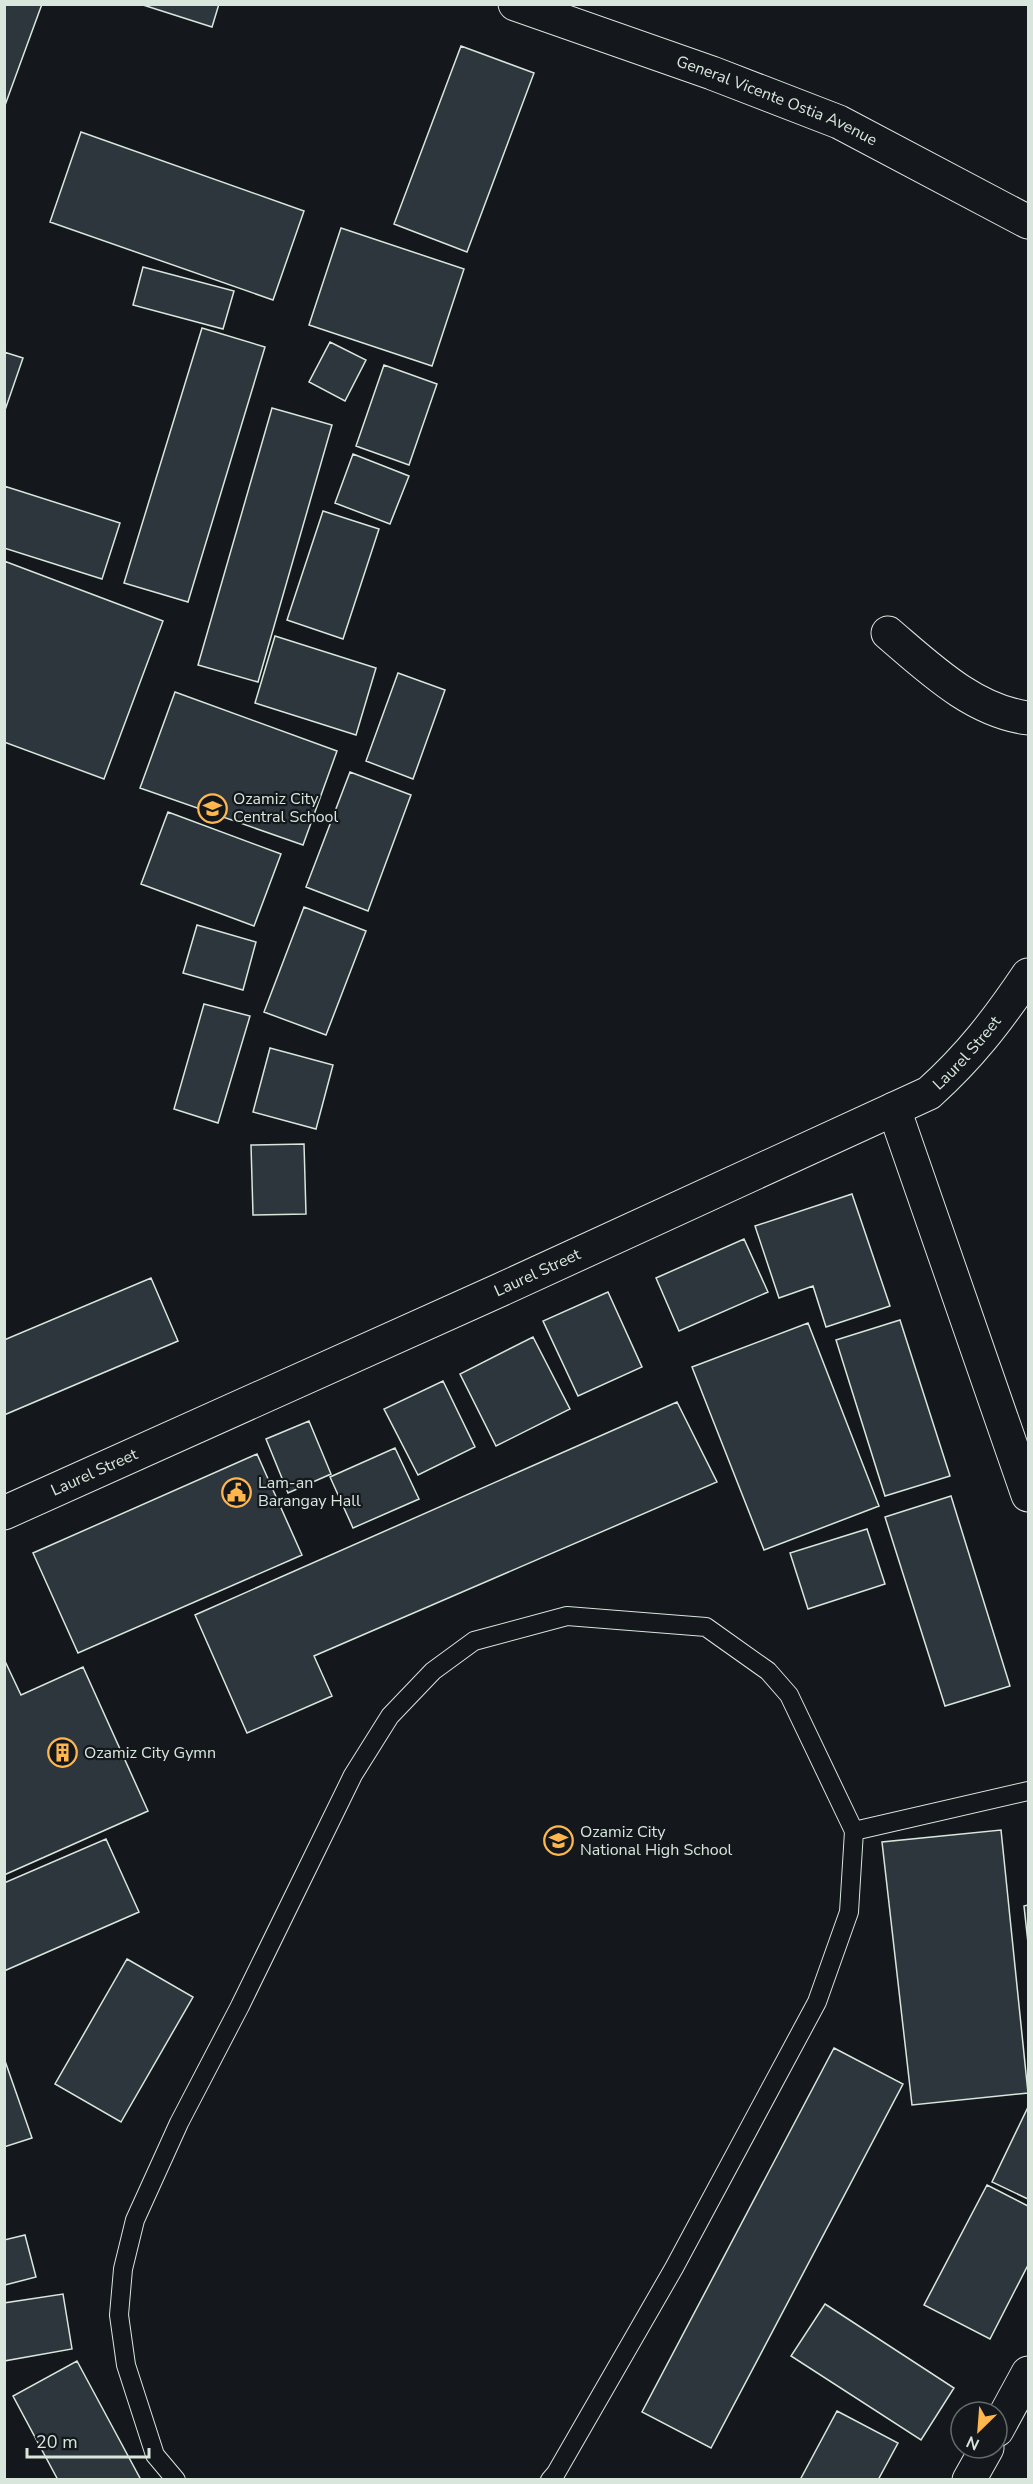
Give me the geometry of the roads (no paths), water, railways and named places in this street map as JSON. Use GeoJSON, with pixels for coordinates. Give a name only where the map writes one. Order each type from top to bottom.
{"type":"FeatureCollection","features":[{"type":"Feature","properties":{"kind":"street","name":"General Vicente Ostia Avenue"},"geometry":{"type":"LineString","coordinates":[[515,4],[712,73],[839,122],[1029,222]]}},
{"type":"Feature","properties":{"kind":"street"},"geometry":{"type":"LineString","coordinates":[[888,633],[935,673],[977,702],[998,713],[1029,718]]}},
{"type":"Feature","properties":{"kind":"street","name":"Laurel Street"},"geometry":{"type":"LineString","coordinates":[[4,1513],[489,1295],[929,1093],[960,1065],[995,1024],[1029,975]]}},
{"type":"Feature","properties":{"kind":"street"},"geometry":{"type":"LineString","coordinates":[[894,1109],[1029,1495]]}},
{"type":"Feature","properties":{"kind":"street"},"geometry":{"type":"LineString","coordinates":[[1009,2409],[1029,2373]]}},
{"type":"Feature","properties":{"kind":"street"},"geometry":{"type":"LineString","coordinates":[[969,2480],[980,2460]]}},
{"type":"Feature","properties":{"kind":"lane"},"geometry":{"type":"LineString","coordinates":[[176,2480],[154,2455],[126,2366],[119,2316],[123,2269],[135,2220],[180,2122],[240,2006],[353,1775],[390,1716],[433,1671],[474,1641],[567,1616],[706,1627],[768,1671],[789,1695],[854,1831],[849,1912],[817,2002],[674,2268],[550,2480]]}},
{"type":"Feature","properties":{"kind":"lane"},"geometry":{"type":"LineString","coordinates":[[854,1831],[1029,1791]]}},
{"type":"Feature","properties":{"kind":"place","name":"Ozamiz City Central School"},"geometry":{"type":"Point","coordinates":[212,808]}},
{"type":"Feature","properties":{"kind":"place","name":"Lam-an Barangay Hall"},"geometry":{"type":"Point","coordinates":[237,1492]}},
{"type":"Feature","properties":{"kind":"place","name":"Ozamiz City Gymn"},"geometry":{"type":"Point","coordinates":[63,1753]}},
{"type":"Feature","properties":{"kind":"place","name":"Ozamiz City National High School"},"geometry":{"type":"Point","coordinates":[559,1841]}}]}
